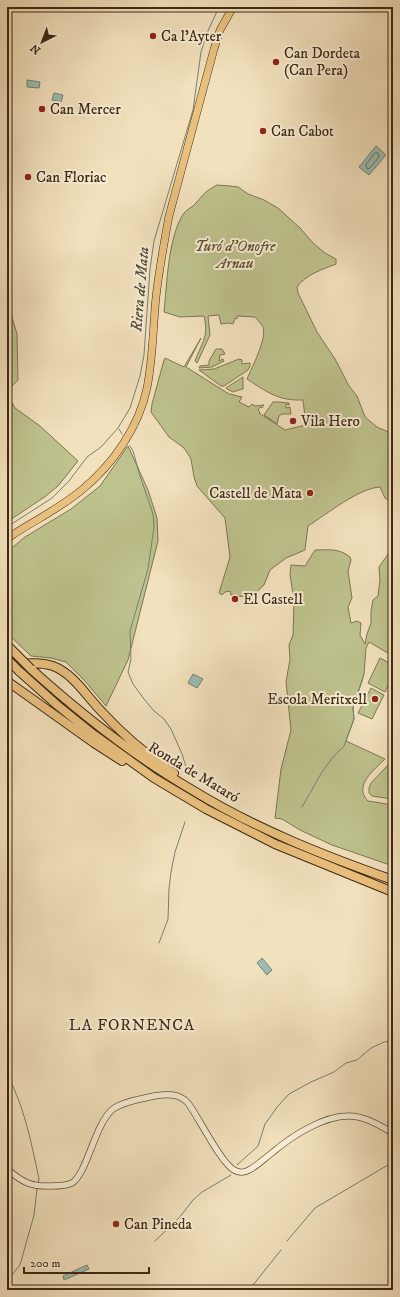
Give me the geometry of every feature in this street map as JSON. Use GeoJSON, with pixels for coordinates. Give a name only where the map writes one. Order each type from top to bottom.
{"type":"FeatureCollection","features":[{"type":"Feature","properties":{"kind":"highway","name":"Ronda de Mataró"},"geometry":{"type":"LineString","coordinates":[[7,645],[31,669],[83,714],[138,755],[194,792],[277,835],[393,880]]}},
{"type":"Feature","properties":{"kind":"highway","name":"Ronda de Mataró"},"geometry":{"type":"LineString","coordinates":[[7,659],[57,705],[92,734],[154,778],[217,815],[275,844],[393,892]]}},
{"type":"Feature","properties":{"kind":"highway"},"geometry":{"type":"LineString","coordinates":[[7,664],[48,664],[60,670],[73,679],[101,712],[131,740],[170,770],[223,807]]}},
{"type":"Feature","properties":{"kind":"highway"},"geometry":{"type":"LineString","coordinates":[[7,681],[145,777],[154,778]]}},
{"type":"Feature","properties":{"kind":"highway"},"geometry":{"type":"LineString","coordinates":[[341,861],[358,864],[393,876]]}},
{"type":"Feature","properties":{"kind":"main road"},"geometry":{"type":"LineString","coordinates":[[7,539],[66,502],[93,480],[122,446],[142,406],[147,388],[156,297],[164,242],[171,209],[214,48],[220,30],[233,7]]}},
{"type":"Feature","properties":{"kind":"street"},"geometry":{"type":"LineString","coordinates":[[7,1169],[18,1179],[32,1185],[63,1186],[73,1182],[80,1173],[105,1119],[114,1108],[161,1095],[173,1095],[185,1100],[192,1108],[223,1160],[231,1169],[239,1172],[249,1170],[292,1139],[322,1121],[334,1117],[350,1116],[365,1119],[393,1133]]}},
{"type":"Feature","properties":{"kind":"green space","name":"Turó d'Onofre Arnau"},"geometry":{"type":"Polygon","coordinates":[[[217,185],[238,187],[248,194],[264,200],[278,208],[300,228],[313,243],[325,253],[336,259],[336,264],[315,273],[300,283],[297,287],[298,293],[317,332],[335,359],[349,386],[357,396],[365,417],[377,427],[393,434],[393,506],[392,503],[385,498],[380,487],[372,488],[353,497],[308,526],[305,550],[286,558],[270,570],[264,585],[253,595],[235,597],[234,595],[231,595],[230,591],[225,592],[222,595],[219,593],[230,557],[225,518],[197,486],[191,459],[184,448],[169,437],[151,412],[164,360],[165,358],[184,367],[201,338],[186,367],[229,394],[242,397],[239,402],[249,407],[252,404],[255,406],[264,405],[258,410],[260,412],[259,413],[285,430],[306,425],[303,400],[287,399],[273,395],[247,379],[261,346],[264,332],[263,327],[255,317],[237,316],[237,319],[235,318],[233,324],[221,324],[219,315],[208,316],[210,335],[197,363],[195,361],[206,329],[204,316],[180,317],[164,312],[171,247],[179,223],[185,212],[207,191],[217,185]]]}},
{"type":"Feature","properties":{"kind":"green space"},"geometry":{"type":"Polygon","coordinates":[[[7,306],[9,307],[17,334],[18,380],[7,391],[7,306]]]}},
{"type":"Feature","properties":{"kind":"green space"},"geometry":{"type":"Polygon","coordinates":[[[216,349],[222,349],[225,354],[220,355],[219,361],[223,359],[224,361],[212,367],[199,368],[200,366],[209,365],[209,361],[216,349]]]}},
{"type":"Feature","properties":{"kind":"green space"},"geometry":{"type":"Polygon","coordinates":[[[239,359],[242,360],[242,364],[250,363],[248,370],[224,386],[221,386],[199,370],[214,369],[239,359]]]}},
{"type":"Feature","properties":{"kind":"green space"},"geometry":{"type":"Polygon","coordinates":[[[243,377],[243,389],[233,392],[226,388],[243,377]]]}},
{"type":"Feature","properties":{"kind":"green space"},"geometry":{"type":"Polygon","coordinates":[[[7,394],[15,408],[40,426],[78,461],[58,486],[46,496],[7,522],[7,394]]]}},
{"type":"Feature","properties":{"kind":"green space"},"geometry":{"type":"Polygon","coordinates":[[[273,402],[289,403],[289,405],[286,404],[286,408],[290,407],[291,414],[282,414],[279,416],[277,424],[264,415],[273,402]]]}},
{"type":"Feature","properties":{"kind":"green space"},"geometry":{"type":"Polygon","coordinates":[[[128,446],[148,490],[157,518],[158,541],[128,660],[106,706],[84,680],[66,662],[51,658],[31,656],[7,633],[7,552],[25,537],[71,509],[100,486],[128,446]]]}},
{"type":"Feature","properties":{"kind":"green space"},"geometry":{"type":"Polygon","coordinates":[[[393,547],[393,656],[369,642],[366,648],[364,674],[353,708],[354,719],[346,741],[385,759],[367,778],[363,790],[368,801],[393,805],[393,866],[332,845],[300,830],[282,819],[275,818],[281,769],[291,730],[286,682],[290,659],[289,645],[293,635],[294,600],[290,575],[291,565],[305,566],[315,550],[338,551],[350,557],[351,560],[348,571],[352,598],[348,607],[351,623],[357,621],[361,623],[360,635],[365,644],[371,623],[373,600],[378,596],[380,580],[379,567],[393,547]]]}},
{"type":"Feature","properties":{"kind":"green space"},"geometry":{"type":"Polygon","coordinates":[[[380,658],[393,665],[393,675],[385,692],[368,683],[380,658]]]}},
{"type":"Feature","properties":{"kind":"green space"},"geometry":{"type":"Polygon","coordinates":[[[371,688],[384,695],[372,719],[358,713],[371,688]]]}},
{"type":"Feature","properties":{"kind":"green space"},"geometry":{"type":"Polygon","coordinates":[[[389,764],[393,766],[392,799],[372,796],[369,793],[371,783],[389,764]]]}},
{"type":"Feature","properties":{"kind":"water"},"geometry":{"type":"Polygon","coordinates":[[[27,80],[40,82],[39,88],[27,87],[27,80]]]}},
{"type":"Feature","properties":{"kind":"water"},"geometry":{"type":"Polygon","coordinates":[[[54,93],[63,95],[61,102],[52,100],[54,93]]]}},
{"type":"Feature","properties":{"kind":"water"},"geometry":{"type":"Polygon","coordinates":[[[376,146],[386,155],[369,175],[359,167],[376,146]]]}},
{"type":"Feature","properties":{"kind":"water"},"geometry":{"type":"Polygon","coordinates":[[[193,674],[203,679],[197,688],[188,683],[193,674]]]}},
{"type":"Feature","properties":{"kind":"water"},"geometry":{"type":"Polygon","coordinates":[[[262,958],[272,970],[267,975],[257,963],[262,958]]]}},
{"type":"Feature","properties":{"kind":"water"},"geometry":{"type":"Polygon","coordinates":[[[87,1265],[89,1269],[64,1280],[63,1276],[87,1265]]]}},
{"type":"Feature","properties":{"kind":"waterway","name":"Riera de Mata"},"geometry":{"type":"LineString","coordinates":[[7,527],[52,498],[69,481],[87,457],[101,447],[118,428],[130,408],[140,376],[144,355],[150,269],[154,241],[193,110],[201,52],[207,33],[219,7]]}},
{"type":"Feature","properties":{"kind":"waterway"},"geometry":{"type":"LineString","coordinates":[[119,429],[122,434]]}},
{"type":"Feature","properties":{"kind":"waterway"},"geometry":{"type":"LineString","coordinates":[[130,446],[133,451],[153,514],[154,527],[148,569],[130,631],[131,659],[128,672],[133,684],[144,699],[154,711],[164,719],[171,729],[187,770]]}},
{"type":"Feature","properties":{"kind":"waterway"},"geometry":{"type":"LineString","coordinates":[[302,807],[322,772],[333,757],[344,746],[354,719],[353,708],[363,678]]}},
{"type":"Feature","properties":{"kind":"waterway"},"geometry":{"type":"LineString","coordinates":[[159,943],[168,919],[171,872],[175,852],[185,822]]}},
{"type":"Feature","properties":{"kind":"waterway"},"geometry":{"type":"LineString","coordinates":[[237,1165],[258,1146],[265,1124],[289,1094],[334,1072],[346,1063],[357,1060],[371,1048],[384,1042],[393,1041]]}},
{"type":"Feature","properties":{"kind":"waterway","name":"Riera de Mata"},"geometry":{"type":"LineString","coordinates":[[7,1074],[27,1125],[39,1179],[38,1184]]}},
{"type":"Feature","properties":{"kind":"waterway"},"geometry":{"type":"LineString","coordinates":[[287,1241],[315,1208],[393,1162]]}},
{"type":"Feature","properties":{"kind":"waterway"},"geometry":{"type":"LineString","coordinates":[[155,1241],[179,1218],[193,1200],[202,1192],[231,1175]]}},
{"type":"Feature","properties":{"kind":"waterway","name":"Riera de Mata"},"geometry":{"type":"LineString","coordinates":[[7,1281],[20,1265],[34,1215],[37,1189]]}},
{"type":"Feature","properties":{"kind":"waterway"},"geometry":{"type":"LineString","coordinates":[[249,1290],[281,1250]]}},
{"type":"Feature","properties":{"kind":"place","name":"Ca l'Ayter"},"geometry":{"type":"Point","coordinates":[153,36]}},
{"type":"Feature","properties":{"kind":"place","name":"Can Dordeta (Can Pera)"},"geometry":{"type":"Point","coordinates":[276,62]}},
{"type":"Feature","properties":{"kind":"place","name":"Can Mercer"},"geometry":{"type":"Point","coordinates":[42,109]}},
{"type":"Feature","properties":{"kind":"place","name":"Can Cabot"},"geometry":{"type":"Point","coordinates":[263,131]}},
{"type":"Feature","properties":{"kind":"place","name":"Can Floriac"},"geometry":{"type":"Point","coordinates":[28,177]}},
{"type":"Feature","properties":{"kind":"place","name":"Vila Hero"},"geometry":{"type":"Point","coordinates":[293,421]}},
{"type":"Feature","properties":{"kind":"place","name":"Castell de Mata"},"geometry":{"type":"Point","coordinates":[310,493]}},
{"type":"Feature","properties":{"kind":"place","name":"El Castell"},"geometry":{"type":"Point","coordinates":[235,599]}},
{"type":"Feature","properties":{"kind":"place","name":"Escola Meritxell"},"geometry":{"type":"Point","coordinates":[375,699]}},
{"type":"Feature","properties":{"kind":"place","name":"Can Pineda"},"geometry":{"type":"Point","coordinates":[116,1224]}},
{"type":"Feature","properties":{"kind":"district","name":"LA FORNENCA"},"geometry":{"type":"Point","coordinates":[132,1024]}}]}
